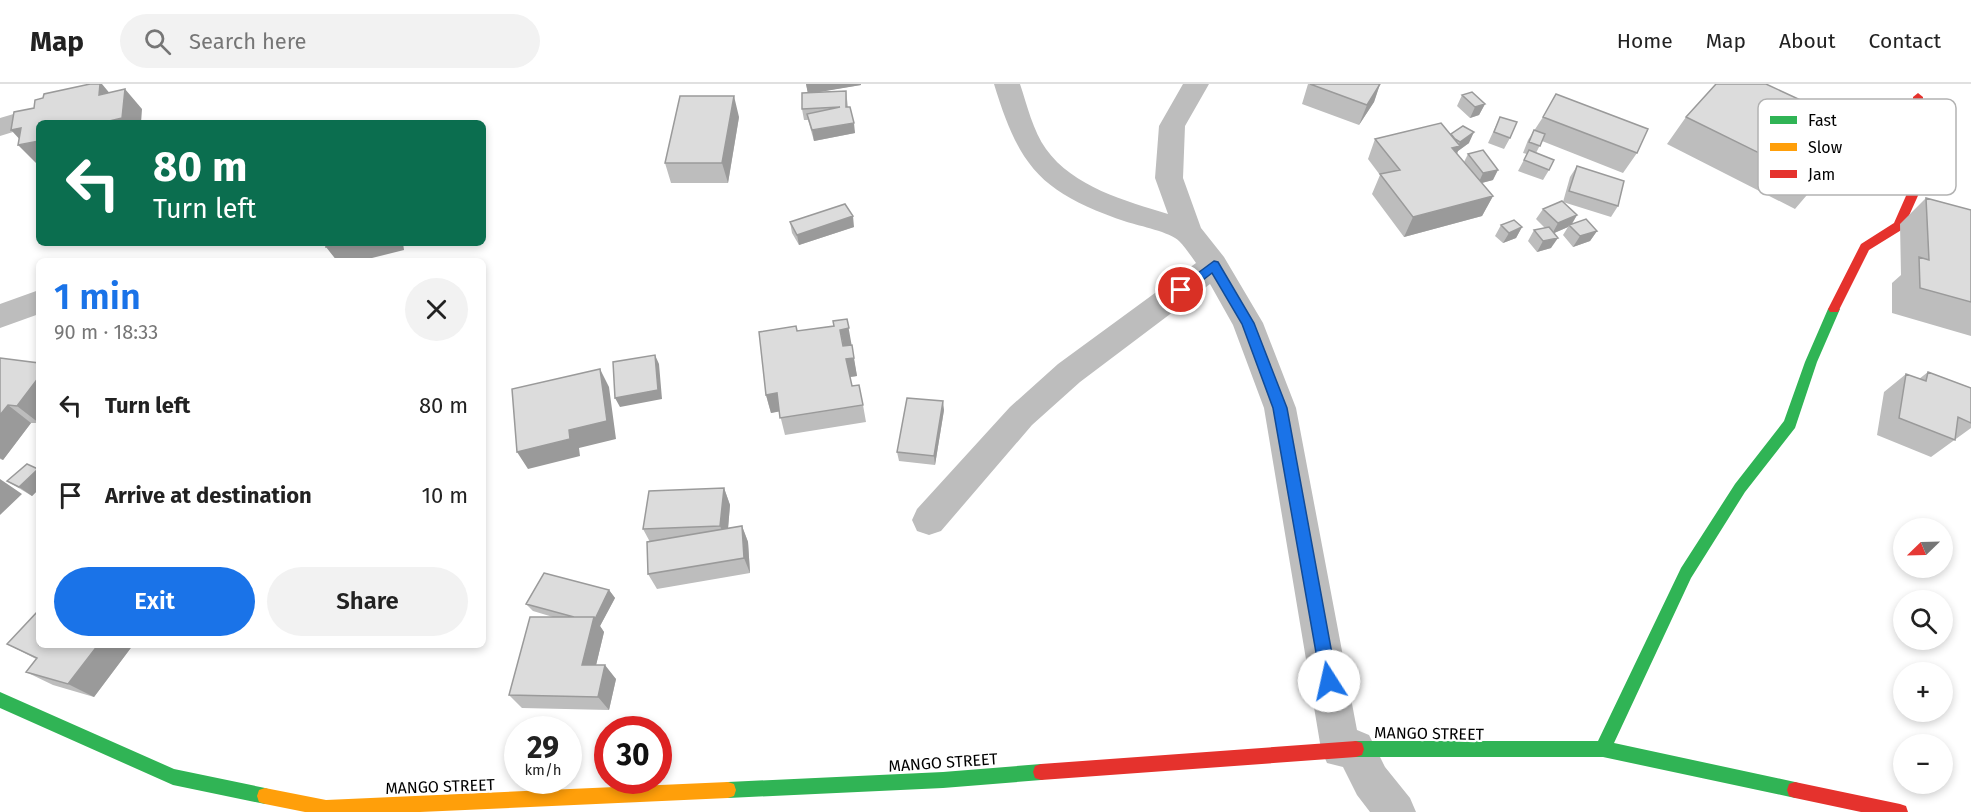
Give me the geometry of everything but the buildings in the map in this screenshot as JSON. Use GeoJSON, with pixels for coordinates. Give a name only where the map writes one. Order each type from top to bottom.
{"type":"FeatureCollection","features":[{"type":"Feature","properties":{"kind":"street"},"geometry":{"type":"LineString","coordinates":[[1007,84],[1035,154],[1057,178],[1091,196],[1188,232]]}},
{"type":"Feature","properties":{"kind":"street"},"geometry":{"type":"LineString","coordinates":[[1196,84],[1172,126],[1169,178],[1188,232],[1214,265],[1248,323],[1280,408],[1348,749],[1396,812]]}},
{"type":"Feature","properties":{"kind":"street"},"geometry":{"type":"LineString","coordinates":[[1603,749],[1686,573],[1740,488],[1790,424],[1811,362],[1847,281],[1865,247],[1899,226],[1912,195]]}},
{"type":"Feature","properties":{"kind":"street"},"geometry":{"type":"LineString","coordinates":[[929,520],[1021,416],[1069,373],[1214,265]]}},
{"type":"Feature","properties":{"kind":"street"},"geometry":{"type":"LineString","coordinates":[[0,316],[36,303]]}},
{"type":"Feature","properties":{"kind":"street","name":"MANGO STREET"},"geometry":{"type":"LineString","coordinates":[[0,700],[173,777],[326,810],[943,780],[1348,749],[1603,749],[1900,812]]}},
{"type":"Feature","properties":{"kind":"traffic: fast"},"geometry":{"type":"LineString","coordinates":[[1603,749],[1686,573],[1740,488],[1790,424],[1811,362],[1834,309]]}},
{"type":"Feature","properties":{"kind":"traffic: fast"},"geometry":{"type":"LineString","coordinates":[[0,700],[173,777],[265,796]]}},
{"type":"Feature","properties":{"kind":"traffic: fast"},"geometry":{"type":"LineString","coordinates":[[1356,749],[1603,749],[1795,790]]}},
{"type":"Feature","properties":{"kind":"traffic: fast"},"geometry":{"type":"LineString","coordinates":[[728,790],[943,780],[1041,772]]}},
{"type":"Feature","properties":{"kind":"traffic: slow"},"geometry":{"type":"LineString","coordinates":[[265,796],[326,808],[728,790]]}},
{"type":"Feature","properties":{"kind":"traffic: jam"},"geometry":{"type":"LineString","coordinates":[[1834,309],[1865,247],[1899,226],[1912,195]]}},
{"type":"Feature","properties":{"kind":"traffic: jam"},"geometry":{"type":"LineString","coordinates":[[1041,772],[1356,749]]}},
{"type":"Feature","properties":{"kind":"traffic: jam"},"geometry":{"type":"LineString","coordinates":[[1795,790],[1900,812]]}},
{"type":"Feature","properties":{"kind":"route"},"geometry":{"type":"LineString","coordinates":[[1181,290],[1214,265],[1248,323],[1280,408],[1329,681]]}}]}
